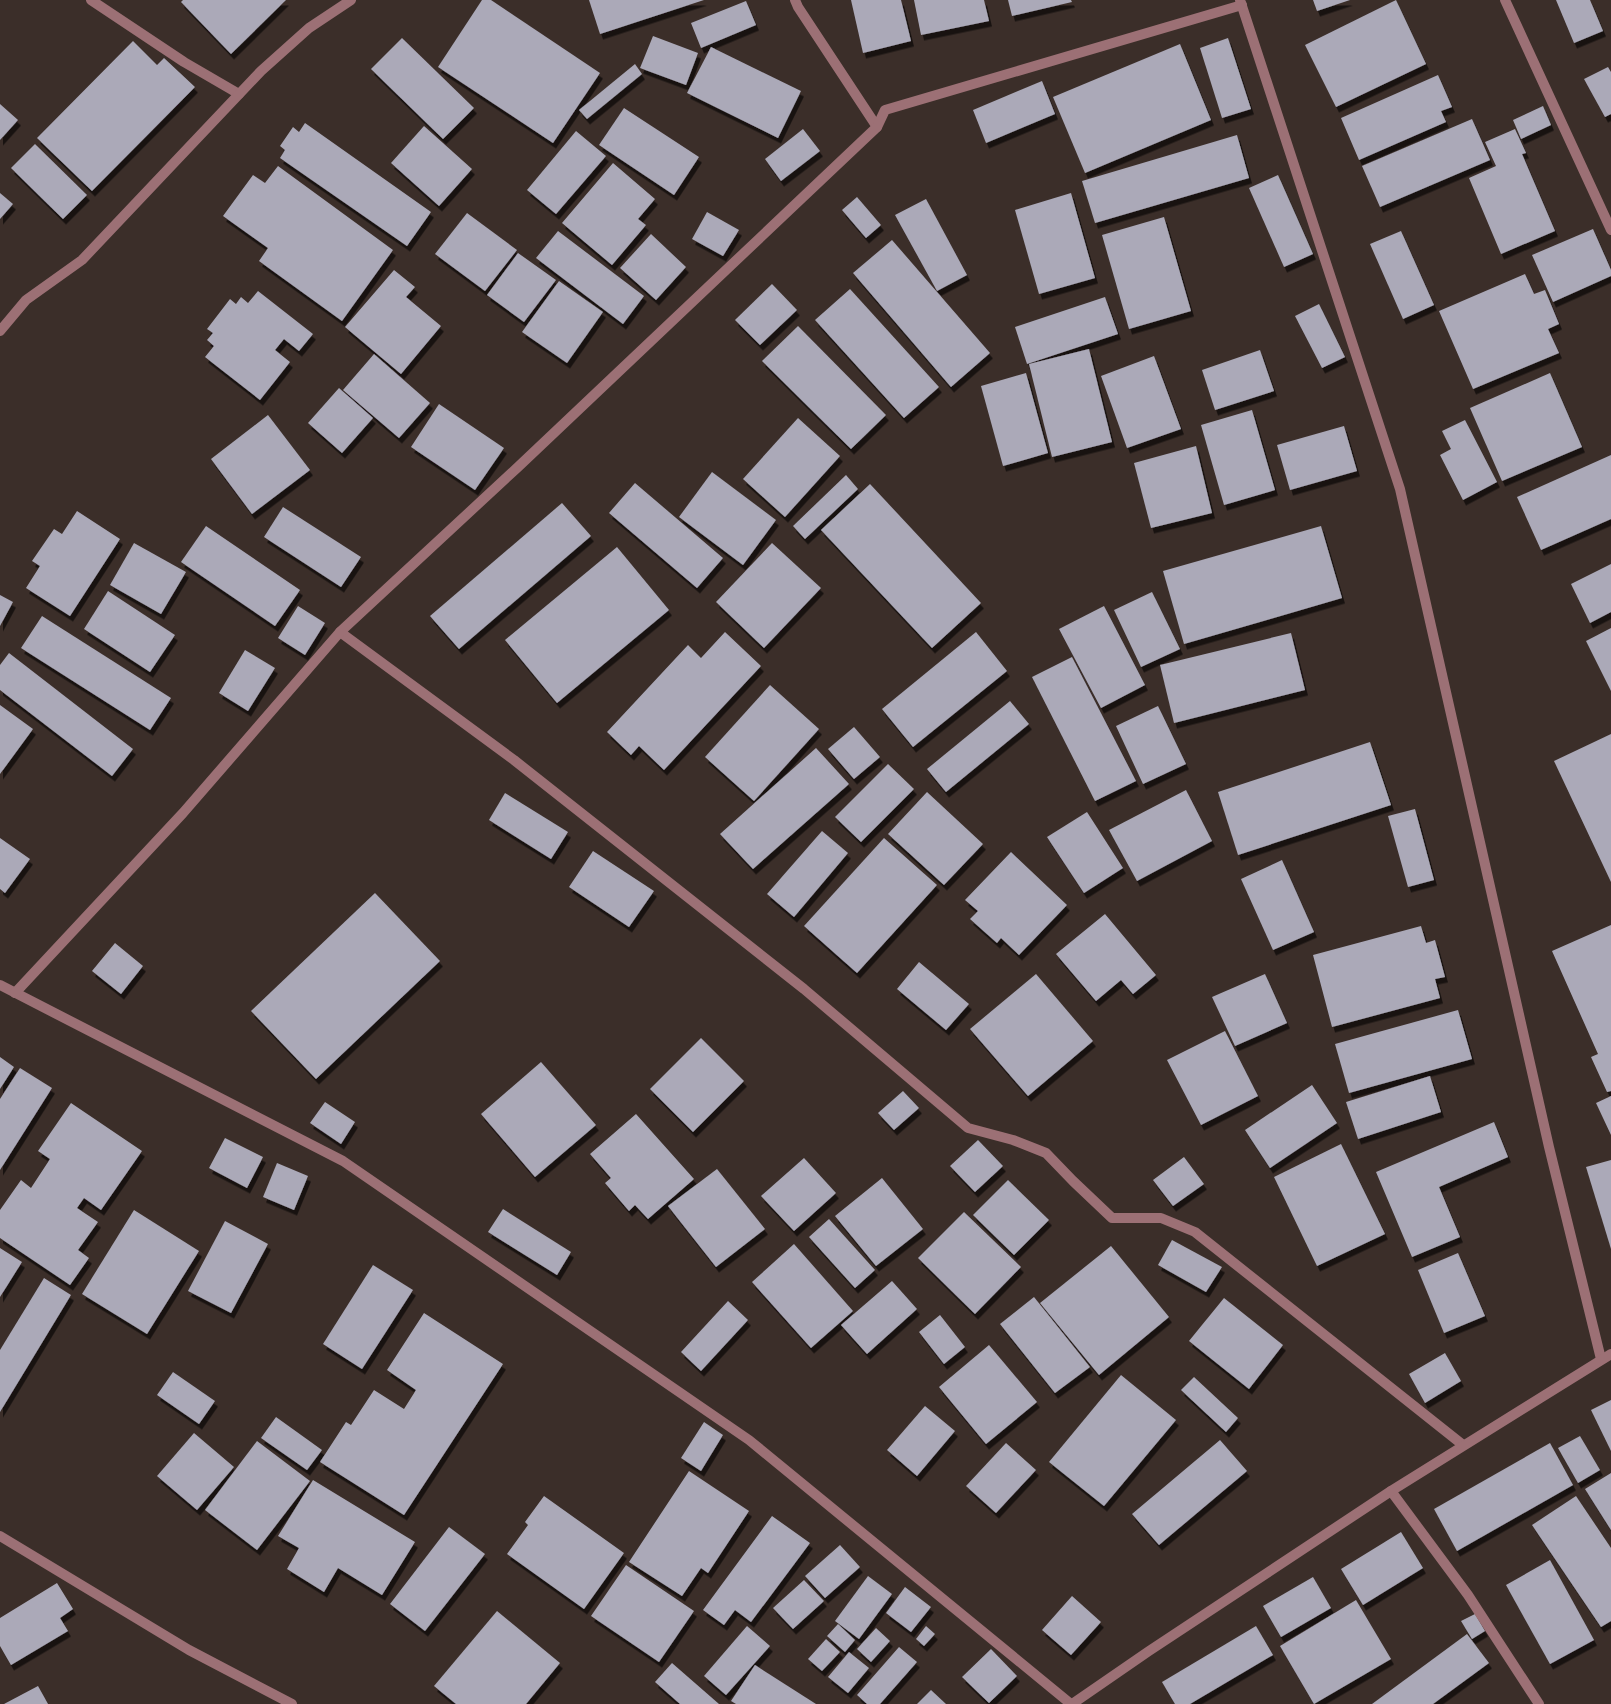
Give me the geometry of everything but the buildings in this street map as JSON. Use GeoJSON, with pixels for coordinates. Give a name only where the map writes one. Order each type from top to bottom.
{"type":"FeatureCollection","features":[{"type":"Feature","properties":{"kind":"street"},"geometry":{"type":"LineString","coordinates":[[91,0],[184,62],[239,94]]}},
{"type":"Feature","properties":{"kind":"street"},"geometry":{"type":"LineString","coordinates":[[0,331],[26,300],[82,260],[261,71],[309,28],[350,0]]}},
{"type":"Feature","properties":{"kind":"street"},"geometry":{"type":"LineString","coordinates":[[795,0],[877,127]]}},
{"type":"Feature","properties":{"kind":"street"},"geometry":{"type":"LineString","coordinates":[[1505,0],[1611,230]]}},
{"type":"Feature","properties":{"kind":"street"},"geometry":{"type":"LineString","coordinates":[[15,993],[184,813],[340,632],[518,467],[877,127],[885,110],[1241,3],[1400,488],[1549,1147],[1601,1359]]}},
{"type":"Feature","properties":{"kind":"street"},"geometry":{"type":"LineString","coordinates":[[340,632],[514,760],[796,982],[968,1128],[1013,1140],[1046,1152],[1112,1218],[1161,1218],[1196,1232],[1463,1445]]}},
{"type":"Feature","properties":{"kind":"street"},"geometry":{"type":"LineString","coordinates":[[0,985],[344,1160],[749,1440],[1072,1704],[1391,1491],[1611,1354]]}},
{"type":"Feature","properties":{"kind":"street"},"geometry":{"type":"LineString","coordinates":[[1391,1491],[1468,1595],[1539,1704]]}},
{"type":"Feature","properties":{"kind":"street"},"geometry":{"type":"LineString","coordinates":[[0,1536],[188,1650],[292,1704]]}}]}
